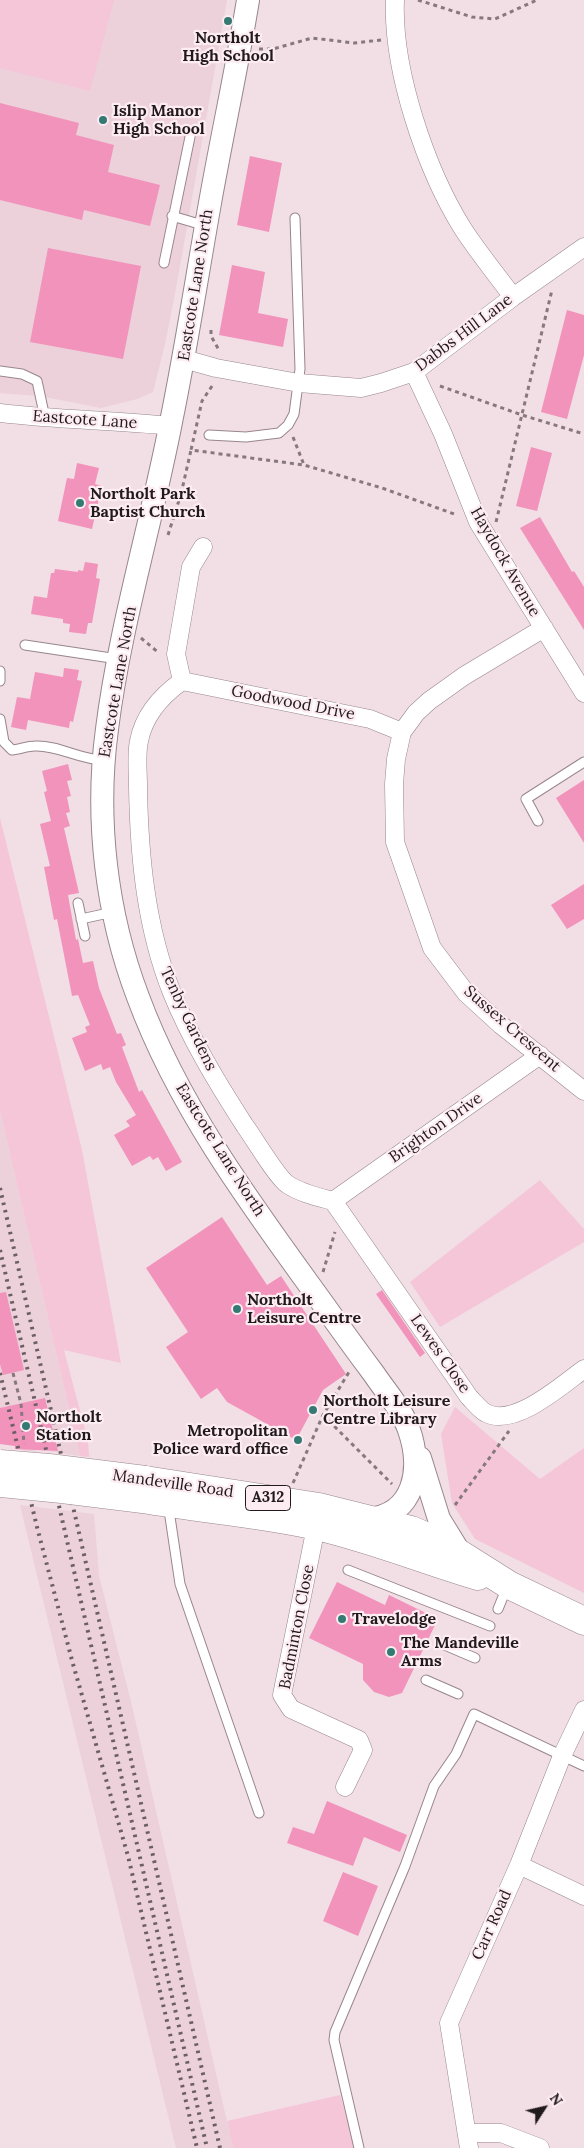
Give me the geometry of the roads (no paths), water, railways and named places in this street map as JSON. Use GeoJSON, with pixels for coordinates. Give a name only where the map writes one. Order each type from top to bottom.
{"type":"FeatureCollection","features":[{"type":"Feature","properties":{"kind":"main road","name":"Mandeville Road"},"geometry":{"type":"LineString","coordinates":[[0,1464],[144,1490],[170,1504],[251,1514],[368,1518],[503,1597],[584,1621]]}},
{"type":"Feature","properties":{"kind":"main road","name":"Mandeville Road"},"geometry":{"type":"LineString","coordinates":[[0,1483],[62,1489],[144,1490],[285,1501],[318,1516],[402,1539],[428,1536],[460,1553],[503,1597]]}},
{"type":"Feature","properties":{"kind":"street","name":"Eastcote Lane North"},"geometry":{"type":"LineString","coordinates":[[248,0],[171,426],[118,659],[104,760],[103,809],[109,891],[122,951],[139,1000],[161,1051],[196,1116],[241,1186],[404,1417],[439,1519],[460,1553]]}},
{"type":"Feature","properties":{"kind":"street"},"geometry":{"type":"LineString","coordinates":[[395,0],[397,38],[406,85],[418,131],[440,186],[463,229],[513,297]]}},
{"type":"Feature","properties":{"kind":"street","name":"Dabbs Hill Lane"},"geometry":{"type":"LineString","coordinates":[[184,358],[216,368],[299,383],[361,388],[414,372],[513,297],[584,247]]}},
{"type":"Feature","properties":{"kind":"street","name":"Haydock Avenue"},"geometry":{"type":"LineString","coordinates":[[414,372],[443,434],[481,526],[584,693]]}},
{"type":"Feature","properties":{"kind":"street","name":"Eastcote Lane"},"geometry":{"type":"LineString","coordinates":[[0,413],[45,418],[138,422],[171,426]]}},
{"type":"Feature","properties":{"kind":"street"},"geometry":{"type":"LineString","coordinates":[[182,681],[176,654],[191,567],[203,547]]}},
{"type":"Feature","properties":{"kind":"street","name":"Sussex Crescent"},"geometry":{"type":"LineString","coordinates":[[544,628],[464,676],[416,713],[402,732],[396,759],[394,784],[395,842],[432,948],[466,993],[502,1025],[584,1091]]}},
{"type":"Feature","properties":{"kind":"street","name":"Goodwood Drive"},"geometry":{"type":"LineString","coordinates":[[182,681],[370,719],[402,732]]}},
{"type":"Feature","properties":{"kind":"street","name":"Tenby Gardens"},"geometry":{"type":"LineString","coordinates":[[182,681],[164,694],[148,717],[138,741],[138,828],[145,887],[156,947],[173,994],[201,1051],[260,1148],[286,1184],[337,1207]]}},
{"type":"Feature","properties":{"kind":"street","name":"Brighton Drive"},"geometry":{"type":"LineString","coordinates":[[337,1207],[540,1054]]}},
{"type":"Feature","properties":{"kind":"street","name":"Lewes Close"},"geometry":{"type":"LineString","coordinates":[[337,1207],[469,1397],[487,1413],[506,1417],[524,1411],[584,1369]]}},
{"type":"Feature","properties":{"kind":"street","name":"Eastcote Lane North"},"geometry":{"type":"LineString","coordinates":[[402,1539],[402,1510],[415,1470],[412,1441]]}},
{"type":"Feature","properties":{"kind":"street","name":"Eastcote Lane North"},"geometry":{"type":"LineString","coordinates":[[402,1539],[418,1523],[424,1508],[426,1489],[424,1471]]}},
{"type":"Feature","properties":{"kind":"street"},"geometry":{"type":"LineString","coordinates":[[368,1518],[384,1516],[394,1510],[408,1496]]}},
{"type":"Feature","properties":{"kind":"street","name":"Badminton Close"},"geometry":{"type":"LineString","coordinates":[[318,1516],[282,1695],[291,1709],[359,1740],[363,1750],[345,1787]]}},
{"type":"Feature","properties":{"kind":"street","name":"Carr Road"},"geometry":{"type":"LineString","coordinates":[[468,2141],[449,2023],[519,1865],[562,1756],[584,1710]]}},
{"type":"Feature","properties":{"kind":"street"},"geometry":{"type":"LineString","coordinates":[[519,1865],[584,1896]]}},
{"type":"Feature","properties":{"kind":"street"},"geometry":{"type":"LineString","coordinates":[[468,2141],[501,2133],[540,2148]]}},
{"type":"Feature","properties":{"kind":"lane"},"geometry":{"type":"LineString","coordinates":[[164,263],[172,216],[191,132]]}},
{"type":"Feature","properties":{"kind":"lane"},"geometry":{"type":"LineString","coordinates":[[172,216],[206,226]]}},
{"type":"Feature","properties":{"kind":"lane"},"geometry":{"type":"LineString","coordinates":[[209,435],[246,437],[279,433],[294,414],[299,383],[295,218]]}},
{"type":"Feature","properties":{"kind":"lane"},"geometry":{"type":"LineString","coordinates":[[0,371],[22,374],[37,381],[45,418]]}},
{"type":"Feature","properties":{"kind":"lane"},"geometry":{"type":"LineString","coordinates":[[25,645],[118,659]]}},
{"type":"Feature","properties":{"kind":"lane"},"geometry":{"type":"LineString","coordinates":[[0,671],[0,681]]}},
{"type":"Feature","properties":{"kind":"lane"},"geometry":{"type":"LineString","coordinates":[[0,719],[4,742],[12,750],[45,746],[92,760],[104,760]]}},
{"type":"Feature","properties":{"kind":"lane"},"geometry":{"type":"LineString","coordinates":[[538,821],[526,799],[584,762]]}},
{"type":"Feature","properties":{"kind":"lane"},"geometry":{"type":"LineString","coordinates":[[78,902],[85,936]]}},
{"type":"Feature","properties":{"kind":"lane"},"geometry":{"type":"LineString","coordinates":[[81,920],[114,912]]}},
{"type":"Feature","properties":{"kind":"lane"},"geometry":{"type":"LineString","coordinates":[[170,1504],[170,1517],[180,1584],[259,1813]]}},
{"type":"Feature","properties":{"kind":"lane"},"geometry":{"type":"LineString","coordinates":[[348,1570],[490,1626]]}},
{"type":"Feature","properties":{"kind":"lane"},"geometry":{"type":"LineString","coordinates":[[440,1643],[475,1658]]}},
{"type":"Feature","properties":{"kind":"lane"},"geometry":{"type":"LineString","coordinates":[[426,1680],[458,1694]]}},
{"type":"Feature","properties":{"kind":"lane"},"geometry":{"type":"LineString","coordinates":[[359,2148],[334,2040],[335,2032],[405,1866],[434,1786],[456,1754],[474,1714],[584,1766]]}},
{"type":"Feature","properties":{"kind":"railway"},"geometry":{"type":"LineString","coordinates":[[0,1188],[220,2148]]}},
{"type":"Feature","properties":{"kind":"railway"},"geometry":{"type":"LineString","coordinates":[[0,1250],[207,2148]]}},
{"type":"Feature","properties":{"kind":"railway"},"geometry":{"type":"LineString","coordinates":[[0,1373],[37,1527],[73,1664],[128,1856],[197,2148]]}},
{"type":"Feature","properties":{"kind":"place","name":"Northolt High School"},"geometry":{"type":"Point","coordinates":[228,21]}},
{"type":"Feature","properties":{"kind":"place","name":"Islip Manor High School"},"geometry":{"type":"Point","coordinates":[103,120]}},
{"type":"Feature","properties":{"kind":"place","name":"Northolt Park Baptist Church"},"geometry":{"type":"Point","coordinates":[80,503]}},
{"type":"Feature","properties":{"kind":"place","name":"Northolt Leisure Centre"},"geometry":{"type":"Point","coordinates":[237,1309]}},
{"type":"Feature","properties":{"kind":"place","name":"Northolt Leisure Centre Library"},"geometry":{"type":"Point","coordinates":[313,1410]}},
{"type":"Feature","properties":{"kind":"place","name":"Northolt Station"},"geometry":{"type":"Point","coordinates":[26,1426]}},
{"type":"Feature","properties":{"kind":"place","name":"Metropolitan Police ward office"},"geometry":{"type":"Point","coordinates":[298,1440]}},
{"type":"Feature","properties":{"kind":"place","name":"Travelodge"},"geometry":{"type":"Point","coordinates":[342,1619]}},
{"type":"Feature","properties":{"kind":"place","name":"The Mandeville Arms"},"geometry":{"type":"Point","coordinates":[391,1652]}}]}
